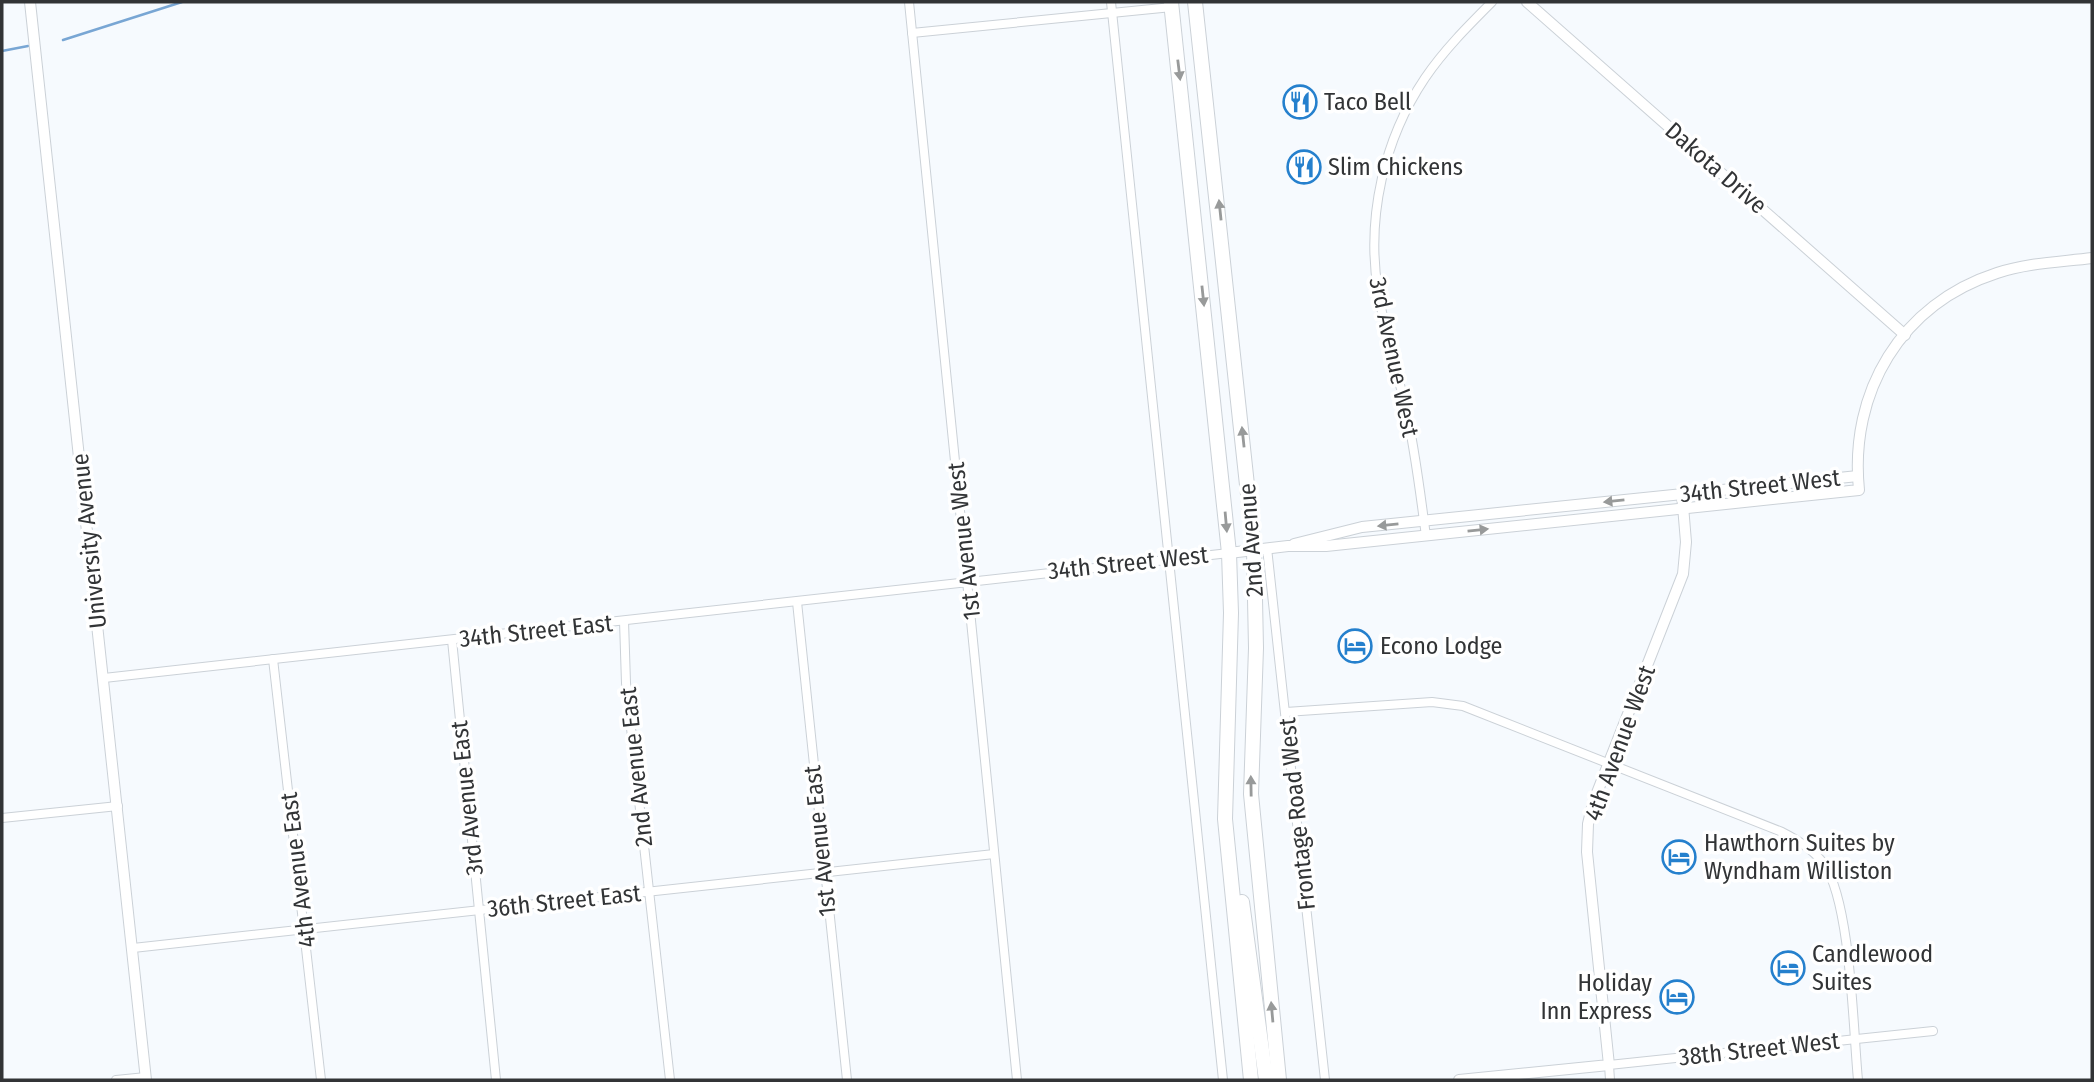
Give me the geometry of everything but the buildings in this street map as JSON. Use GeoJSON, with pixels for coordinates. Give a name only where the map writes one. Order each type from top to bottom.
{"type":"FeatureCollection","features":[{"type":"Feature","properties":{"kind":"highway","name":"2nd Avenue"},"geometry":{"type":"LineString","coordinates":[[1195,2],[1261,549],[1256,597],[1251,794],[1279,1080]]}},
{"type":"Feature","properties":{"kind":"highway","name":"2nd Avenue"},"geometry":{"type":"LineString","coordinates":[[1171,4],[1229,553],[1231,613],[1225,819],[1251,1080]]}},
{"type":"Feature","properties":{"kind":"highway"},"geometry":{"type":"LineString","coordinates":[[1225,773],[1266,1080]]}},
{"type":"Feature","properties":{"kind":"street","name":"University Avenue"},"geometry":{"type":"LineString","coordinates":[[30,2],[146,1079]]}},
{"type":"Feature","properties":{"kind":"street","name":"1st Avenue West"},"geometry":{"type":"LineString","coordinates":[[909,2],[1017,1080]]}},
{"type":"Feature","properties":{"kind":"street"},"geometry":{"type":"LineString","coordinates":[[1111,2],[1223,1080]]}},
{"type":"Feature","properties":{"kind":"street","name":"3rd Avenue West"},"geometry":{"type":"LineString","coordinates":[[1426,536],[1410,426],[1378,291],[1374,256],[1377,205],[1395,133],[1415,95],[1445,51],[1492,2]]}},
{"type":"Feature","properties":{"kind":"street","name":"Dakota Drive"},"geometry":{"type":"LineString","coordinates":[[1527,2],[1905,335]]}},
{"type":"Feature","properties":{"kind":"street"},"geometry":{"type":"LineString","coordinates":[[912,33],[1112,14],[1171,4]]}},
{"type":"Feature","properties":{"kind":"street"},"geometry":{"type":"LineString","coordinates":[[1858,476],[1859,433],[1865,404],[1884,362],[1905,335],[1938,303],[1982,278],[2028,265],[2092,258]]}},
{"type":"Feature","properties":{"kind":"street","name":"34th Street West"},"geometry":{"type":"LineString","coordinates":[[968,580],[1288,546],[1326,547],[1859,490],[1858,476],[1340,531],[1288,546]]}},
{"type":"Feature","properties":{"kind":"street","name":"4th Avenue West"},"geometry":{"type":"LineString","coordinates":[[1610,1080],[1587,843],[1590,814],[1683,574],[1686,542],[1682,494]]}},
{"type":"Feature","properties":{"kind":"street","name":"Frontage Road West"},"geometry":{"type":"LineString","coordinates":[[1261,549],[1286,712],[1325,1080]]}},
{"type":"Feature","properties":{"kind":"street","name":"34th Street East"},"geometry":{"type":"LineString","coordinates":[[104,678],[797,602],[968,580]]}},
{"type":"Feature","properties":{"kind":"street","name":"1st Avenue East"},"geometry":{"type":"LineString","coordinates":[[797,602],[847,1080]]}},
{"type":"Feature","properties":{"kind":"street","name":"2nd Avenue East"},"geometry":{"type":"LineString","coordinates":[[624,621],[626,683],[670,1080]]}},
{"type":"Feature","properties":{"kind":"street","name":"3rd Avenue East"},"geometry":{"type":"LineString","coordinates":[[452,640],[496,1080]]}},
{"type":"Feature","properties":{"kind":"street","name":"4th Avenue East"},"geometry":{"type":"LineString","coordinates":[[273,659],[321,1080]]}},
{"type":"Feature","properties":{"kind":"street"},"geometry":{"type":"LineString","coordinates":[[1286,712],[1452,703],[1482,712],[1782,832],[1804,844],[1822,862],[1840,903],[1858,1080]]}},
{"type":"Feature","properties":{"kind":"street"},"geometry":{"type":"LineString","coordinates":[[2,818],[118,806]]}},
{"type":"Feature","properties":{"kind":"street","name":"36th Street East"},"geometry":{"type":"LineString","coordinates":[[133,948],[994,854]]}},
{"type":"Feature","properties":{"kind":"street","name":"38th Street West"},"geometry":{"type":"LineString","coordinates":[[1459,1080],[1933,1031]]}},
{"type":"Feature","properties":{"kind":"street"},"geometry":{"type":"LineString","coordinates":[[116,1080],[146,1079]]}},
{"type":"Feature","properties":{"kind":"waterway"},"geometry":{"type":"LineString","coordinates":[[63,40],[182,2]]}},
{"type":"Feature","properties":{"kind":"waterway"},"geometry":{"type":"LineString","coordinates":[[2,51],[28,46]]}},
{"type":"Feature","properties":{"kind":"place","name":"Taco Bell"},"geometry":{"type":"Point","coordinates":[1300,102]}},
{"type":"Feature","properties":{"kind":"place","name":"Slim Chickens"},"geometry":{"type":"Point","coordinates":[1304,167]}},
{"type":"Feature","properties":{"kind":"place","name":"Econo Lodge"},"geometry":{"type":"Point","coordinates":[1355,646]}},
{"type":"Feature","properties":{"kind":"place","name":"Hawthorn Suites by Wyndham Williston"},"geometry":{"type":"Point","coordinates":[1679,857]}},
{"type":"Feature","properties":{"kind":"place","name":"Candlewood Suites"},"geometry":{"type":"Point","coordinates":[1788,968]}},
{"type":"Feature","properties":{"kind":"place","name":"Holiday Inn Express"},"geometry":{"type":"Point","coordinates":[1677,997]}}]}
